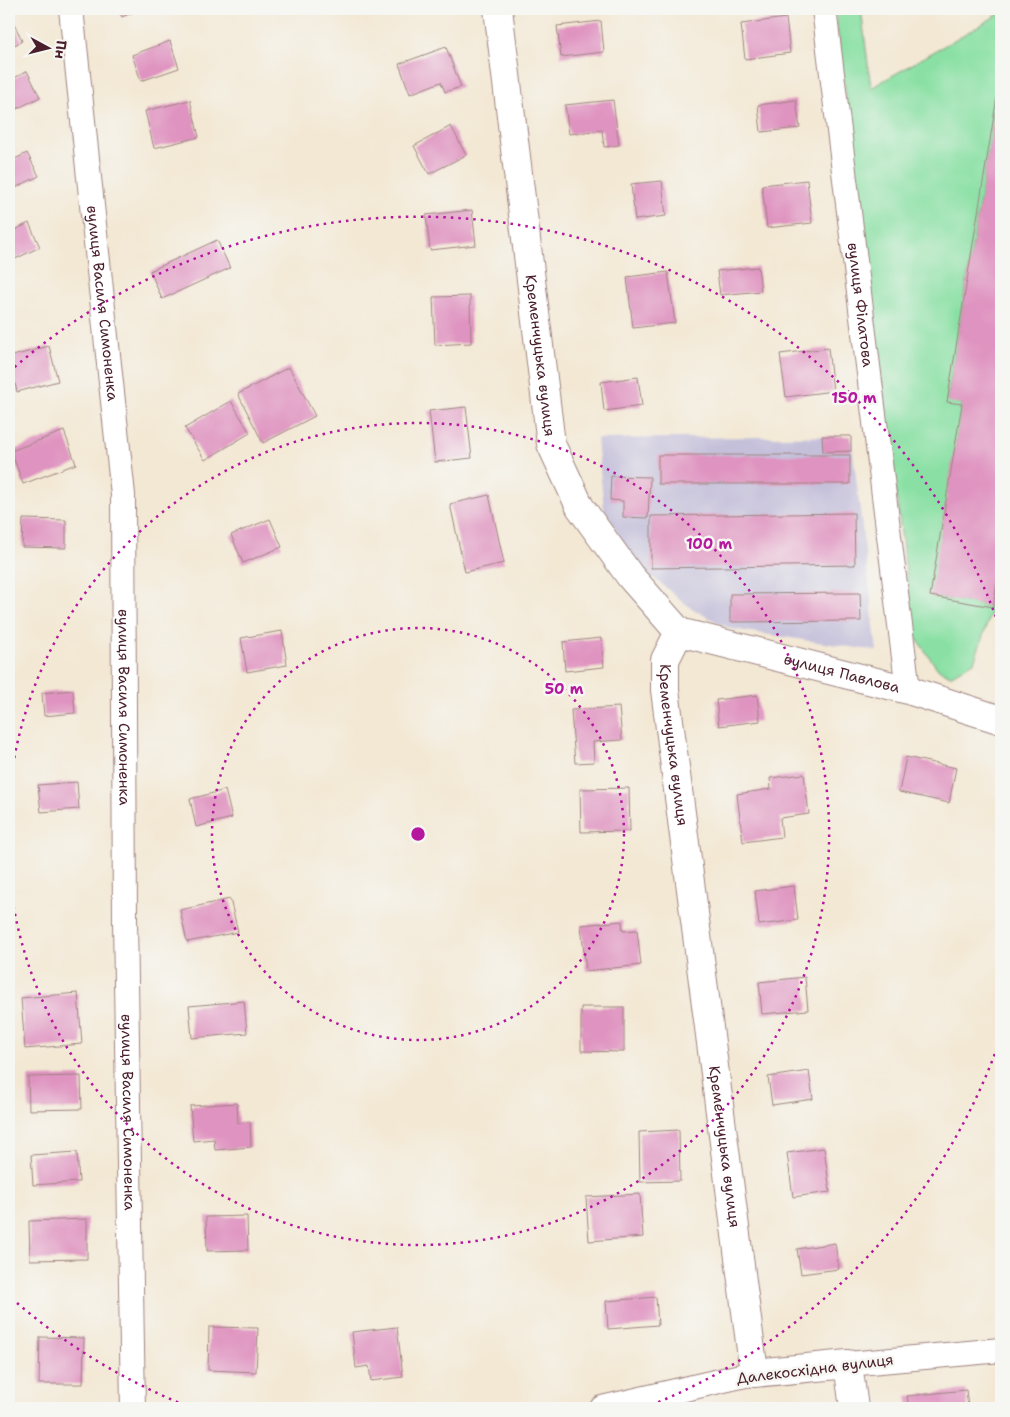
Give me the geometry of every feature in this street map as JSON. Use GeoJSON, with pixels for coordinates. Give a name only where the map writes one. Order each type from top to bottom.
{"type":"FeatureCollection","features":[{"type":"Feature","properties":{"kind":"street","name":"вулиця Василя Симоненка"},"geometry":{"type":"LineString","coordinates":[[71,9],[123,495],[125,920],[133,1408]]}},
{"type":"Feature","properties":{"kind":"street","name":"Кременчуцька вулиця"},"geometry":{"type":"LineString","coordinates":[[498,9],[551,444],[580,507],[630,576],[679,632],[664,660],[664,690],[754,1373]]}},
{"type":"Feature","properties":{"kind":"street","name":"вулиця Філатова"},"geometry":{"type":"LineString","coordinates":[[824,9],[908,690]]}},
{"type":"Feature","properties":{"kind":"street","name":"вулиця Павлова"},"geometry":{"type":"LineString","coordinates":[[679,632],[908,690],[1001,720]]}},
{"type":"Feature","properties":{"kind":"street","name":"Далекосхідна вулиця"},"geometry":{"type":"LineString","coordinates":[[602,1408],[754,1373],[1001,1350]]}},
{"type":"Feature","properties":{"kind":"street"},"geometry":{"type":"LineString","coordinates":[[848,1364],[854,1408]]}},
{"type":"Feature","properties":{"kind":"shaded area"},"geometry":{"type":"Polygon","coordinates":[[[851,436],[877,651],[731,629],[692,609],[635,563],[604,509],[597,439],[851,436]]]}},
{"type":"Feature","properties":{"kind":"green space"},"geometry":{"type":"Polygon","coordinates":[[[835,9],[861,9],[871,88],[1001,13],[1001,73],[947,401],[962,404],[931,596],[993,607],[974,662],[950,676],[937,668],[914,635],[835,9]]]}},
{"type":"Feature","properties":{"kind":"building"},"geometry":{"type":"Polygon","coordinates":[[[118,9],[140,9],[122,17],[118,9]]]}},
{"type":"Feature","properties":{"kind":"building"},"geometry":{"type":"Polygon","coordinates":[[[9,12],[22,41],[9,48],[9,12]]]}},
{"type":"Feature","properties":{"kind":"building"},"geometry":{"type":"Polygon","coordinates":[[[786,18],[790,53],[745,59],[741,24],[786,18]]]}},
{"type":"Feature","properties":{"kind":"building"},"geometry":{"type":"Polygon","coordinates":[[[601,21],[604,52],[561,57],[557,26],[601,21]]]}},
{"type":"Feature","properties":{"kind":"building"},"geometry":{"type":"Polygon","coordinates":[[[170,41],[179,68],[141,81],[132,55],[170,41]]]}},
{"type":"Feature","properties":{"kind":"building"},"geometry":{"type":"Polygon","coordinates":[[[446,47],[461,87],[445,92],[441,82],[410,94],[399,64],[446,47]]]}},
{"type":"Feature","properties":{"kind":"building"},"geometry":{"type":"Polygon","coordinates":[[[27,71],[40,97],[9,113],[9,81],[27,71]]]}},
{"type":"Feature","properties":{"kind":"building"},"geometry":{"type":"Polygon","coordinates":[[[1000,79],[1001,559],[993,607],[930,596],[962,404],[947,402],[1000,79]]]}},
{"type":"Feature","properties":{"kind":"building"},"geometry":{"type":"Polygon","coordinates":[[[190,100],[199,137],[154,148],[145,111],[190,100]]]}},
{"type":"Feature","properties":{"kind":"building"},"geometry":{"type":"Polygon","coordinates":[[[613,100],[619,145],[604,147],[602,130],[569,134],[565,105],[613,100]]]}},
{"type":"Feature","properties":{"kind":"building"},"geometry":{"type":"Polygon","coordinates":[[[796,100],[800,128],[761,132],[758,105],[796,100]]]}},
{"type":"Feature","properties":{"kind":"building"},"geometry":{"type":"Polygon","coordinates":[[[451,126],[466,155],[429,174],[414,146],[451,126]]]}},
{"type":"Feature","properties":{"kind":"building"},"geometry":{"type":"Polygon","coordinates":[[[27,153],[39,176],[9,191],[9,162],[27,153]]]}},
{"type":"Feature","properties":{"kind":"building"},"geometry":{"type":"Polygon","coordinates":[[[807,180],[812,223],[767,228],[762,185],[807,180]]]}},
{"type":"Feature","properties":{"kind":"building"},"geometry":{"type":"Polygon","coordinates":[[[662,181],[666,216],[635,220],[631,184],[662,181]]]}},
{"type":"Feature","properties":{"kind":"building"},"geometry":{"type":"Polygon","coordinates":[[[472,210],[476,245],[430,250],[426,215],[472,210]]]}},
{"type":"Feature","properties":{"kind":"building"},"geometry":{"type":"Polygon","coordinates":[[[29,223],[40,247],[9,262],[9,233],[29,223]]]}},
{"type":"Feature","properties":{"kind":"building"},"geometry":{"type":"Polygon","coordinates":[[[217,240],[230,268],[162,299],[150,271],[217,240]]]}},
{"type":"Feature","properties":{"kind":"building"},"geometry":{"type":"Polygon","coordinates":[[[758,267],[761,291],[720,295],[717,271],[758,267]]]}},
{"type":"Feature","properties":{"kind":"building"},"geometry":{"type":"Polygon","coordinates":[[[668,272],[675,323],[633,328],[627,277],[668,272]]]}},
{"type":"Feature","properties":{"kind":"building"},"geometry":{"type":"Polygon","coordinates":[[[470,296],[471,343],[435,345],[433,297],[470,296]]]}},
{"type":"Feature","properties":{"kind":"building"},"geometry":{"type":"Polygon","coordinates":[[[49,346],[58,381],[17,392],[9,357],[49,346]]]}},
{"type":"Feature","properties":{"kind":"building"},"geometry":{"type":"Polygon","coordinates":[[[828,348],[833,391],[786,397],[780,354],[828,348]]]}},
{"type":"Feature","properties":{"kind":"building"},"geometry":{"type":"Polygon","coordinates":[[[289,367],[315,416],[263,443],[238,394],[289,367]]]}},
{"type":"Feature","properties":{"kind":"building"},"geometry":{"type":"Polygon","coordinates":[[[638,377],[642,406],[604,411],[601,382],[638,377]]]}},
{"type":"Feature","properties":{"kind":"building"},"geometry":{"type":"Polygon","coordinates":[[[231,401],[250,433],[205,460],[185,428],[231,401]]]}},
{"type":"Feature","properties":{"kind":"building"},"geometry":{"type":"Polygon","coordinates":[[[466,407],[472,458],[435,462],[429,411],[466,407]]]}},
{"type":"Feature","properties":{"kind":"building"},"geometry":{"type":"Polygon","coordinates":[[[64,431],[76,464],[23,484],[11,451],[64,431]]]}},
{"type":"Feature","properties":{"kind":"building"},"geometry":{"type":"Polygon","coordinates":[[[822,436],[851,436],[851,451],[823,452],[822,436]]]}},
{"type":"Feature","properties":{"kind":"building"},"geometry":{"type":"Polygon","coordinates":[[[658,455],[850,455],[850,484],[658,484],[658,455]]]}},
{"type":"Feature","properties":{"kind":"building"},"geometry":{"type":"Polygon","coordinates":[[[611,476],[650,477],[648,518],[623,517],[623,501],[610,500],[611,476]]]}},
{"type":"Feature","properties":{"kind":"building"},"geometry":{"type":"Polygon","coordinates":[[[489,495],[504,563],[465,572],[450,504],[489,495]]]}},
{"type":"Feature","properties":{"kind":"building"},"geometry":{"type":"Polygon","coordinates":[[[854,513],[855,565],[651,568],[651,516],[854,513]]]}},
{"type":"Feature","properties":{"kind":"building"},"geometry":{"type":"Polygon","coordinates":[[[23,519],[66,520],[66,548],[22,547],[23,519]]]}},
{"type":"Feature","properties":{"kind":"building"},"geometry":{"type":"Polygon","coordinates":[[[270,519],[282,547],[243,563],[231,535],[270,519]]]}},
{"type":"Feature","properties":{"kind":"building"},"geometry":{"type":"Polygon","coordinates":[[[860,593],[861,621],[730,622],[730,594],[860,593]]]}},
{"type":"Feature","properties":{"kind":"building"},"geometry":{"type":"Polygon","coordinates":[[[282,631],[287,665],[247,672],[241,638],[282,631]]]}},
{"type":"Feature","properties":{"kind":"building"},"geometry":{"type":"Polygon","coordinates":[[[601,638],[604,667],[565,671],[563,642],[601,638]]]}},
{"type":"Feature","properties":{"kind":"building"},"geometry":{"type":"Polygon","coordinates":[[[73,690],[75,713],[44,716],[42,693],[73,690]]]}},
{"type":"Feature","properties":{"kind":"building"},"geometry":{"type":"Polygon","coordinates":[[[757,695],[760,721],[719,726],[716,700],[757,695]]]}},
{"type":"Feature","properties":{"kind":"building"},"geometry":{"type":"Polygon","coordinates":[[[619,707],[622,740],[593,742],[594,762],[575,763],[571,710],[619,707]]]}},
{"type":"Feature","properties":{"kind":"building"},"geometry":{"type":"Polygon","coordinates":[[[906,757],[956,768],[949,803],[899,792],[906,757]]]}},
{"type":"Feature","properties":{"kind":"building"},"geometry":{"type":"Polygon","coordinates":[[[804,774],[809,814],[780,818],[782,837],[743,842],[737,794],[771,789],[770,778],[804,774]]]}},
{"type":"Feature","properties":{"kind":"building"},"geometry":{"type":"Polygon","coordinates":[[[77,782],[79,809],[41,812],[38,785],[77,782]]]}},
{"type":"Feature","properties":{"kind":"building"},"geometry":{"type":"Polygon","coordinates":[[[629,788],[630,831],[581,832],[580,789],[629,788]]]}},
{"type":"Feature","properties":{"kind":"building"},"geometry":{"type":"Polygon","coordinates":[[[225,790],[232,818],[196,827],[190,799],[225,790]]]}},
{"type":"Feature","properties":{"kind":"building"},"geometry":{"type":"Polygon","coordinates":[[[794,886],[798,920],[759,925],[755,891],[794,886]]]}},
{"type":"Feature","properties":{"kind":"building"},"geometry":{"type":"Polygon","coordinates":[[[230,899],[238,932],[187,942],[180,910],[230,899]]]}},
{"type":"Feature","properties":{"kind":"building"},"geometry":{"type":"Polygon","coordinates":[[[622,921],[623,931],[637,930],[641,965],[586,971],[581,925],[622,921]]]}},
{"type":"Feature","properties":{"kind":"building"},"geometry":{"type":"Polygon","coordinates":[[[805,977],[808,1010],[762,1014],[759,982],[805,977]]]}},
{"type":"Feature","properties":{"kind":"building"},"geometry":{"type":"Polygon","coordinates":[[[78,993],[82,1044],[25,1049],[21,998],[78,993]]]}},
{"type":"Feature","properties":{"kind":"building"},"geometry":{"type":"Polygon","coordinates":[[[244,1001],[247,1033],[192,1038],[189,1006],[244,1001]]]}},
{"type":"Feature","properties":{"kind":"building"},"geometry":{"type":"Polygon","coordinates":[[[581,1007],[624,1007],[624,1052],[581,1051],[581,1007]]]}},
{"type":"Feature","properties":{"kind":"building"},"geometry":{"type":"Polygon","coordinates":[[[809,1071],[813,1099],[772,1105],[768,1077],[809,1071]]]}},
{"type":"Feature","properties":{"kind":"building"},"geometry":{"type":"Polygon","coordinates":[[[81,1076],[82,1109],[29,1110],[28,1077],[81,1076]]]}},
{"type":"Feature","properties":{"kind":"building"},"geometry":{"type":"Polygon","coordinates":[[[237,1103],[238,1123],[250,1122],[251,1147],[215,1150],[214,1139],[193,1141],[190,1106],[237,1103]]]}},
{"type":"Feature","properties":{"kind":"building"},"geometry":{"type":"Polygon","coordinates":[[[679,1130],[680,1181],[640,1182],[639,1132],[679,1130]]]}},
{"type":"Feature","properties":{"kind":"building"},"geometry":{"type":"Polygon","coordinates":[[[824,1148],[830,1192],[793,1197],[787,1153],[824,1148]]]}},
{"type":"Feature","properties":{"kind":"building"},"geometry":{"type":"Polygon","coordinates":[[[77,1152],[79,1182],[33,1185],[31,1155],[77,1152]]]}},
{"type":"Feature","properties":{"kind":"building"},"geometry":{"type":"Polygon","coordinates":[[[640,1194],[643,1237],[589,1241],[586,1197],[640,1194]]]}},
{"type":"Feature","properties":{"kind":"building"},"geometry":{"type":"Polygon","coordinates":[[[247,1216],[248,1250],[207,1251],[206,1217],[247,1216]]]}},
{"type":"Feature","properties":{"kind":"building"},"geometry":{"type":"Polygon","coordinates":[[[87,1219],[87,1259],[30,1260],[29,1221],[87,1219]]]}},
{"type":"Feature","properties":{"kind":"building"},"geometry":{"type":"Polygon","coordinates":[[[835,1243],[839,1269],[801,1274],[797,1249],[835,1243]]]}},
{"type":"Feature","properties":{"kind":"building"},"geometry":{"type":"Polygon","coordinates":[[[656,1297],[658,1325],[608,1329],[606,1301],[656,1297]]]}},
{"type":"Feature","properties":{"kind":"building"},"geometry":{"type":"Polygon","coordinates":[[[209,1327],[258,1328],[256,1372],[208,1370],[209,1327]]]}},
{"type":"Feature","properties":{"kind":"building"},"geometry":{"type":"Polygon","coordinates":[[[397,1327],[403,1377],[371,1381],[369,1366],[356,1368],[352,1332],[397,1327]]]}},
{"type":"Feature","properties":{"kind":"building"},"geometry":{"type":"Polygon","coordinates":[[[40,1337],[84,1338],[83,1384],[39,1384],[40,1337]]]}},
{"type":"Feature","properties":{"kind":"building"},"geometry":{"type":"Polygon","coordinates":[[[966,1390],[968,1408],[909,1408],[907,1396],[966,1390]]]}}]}
